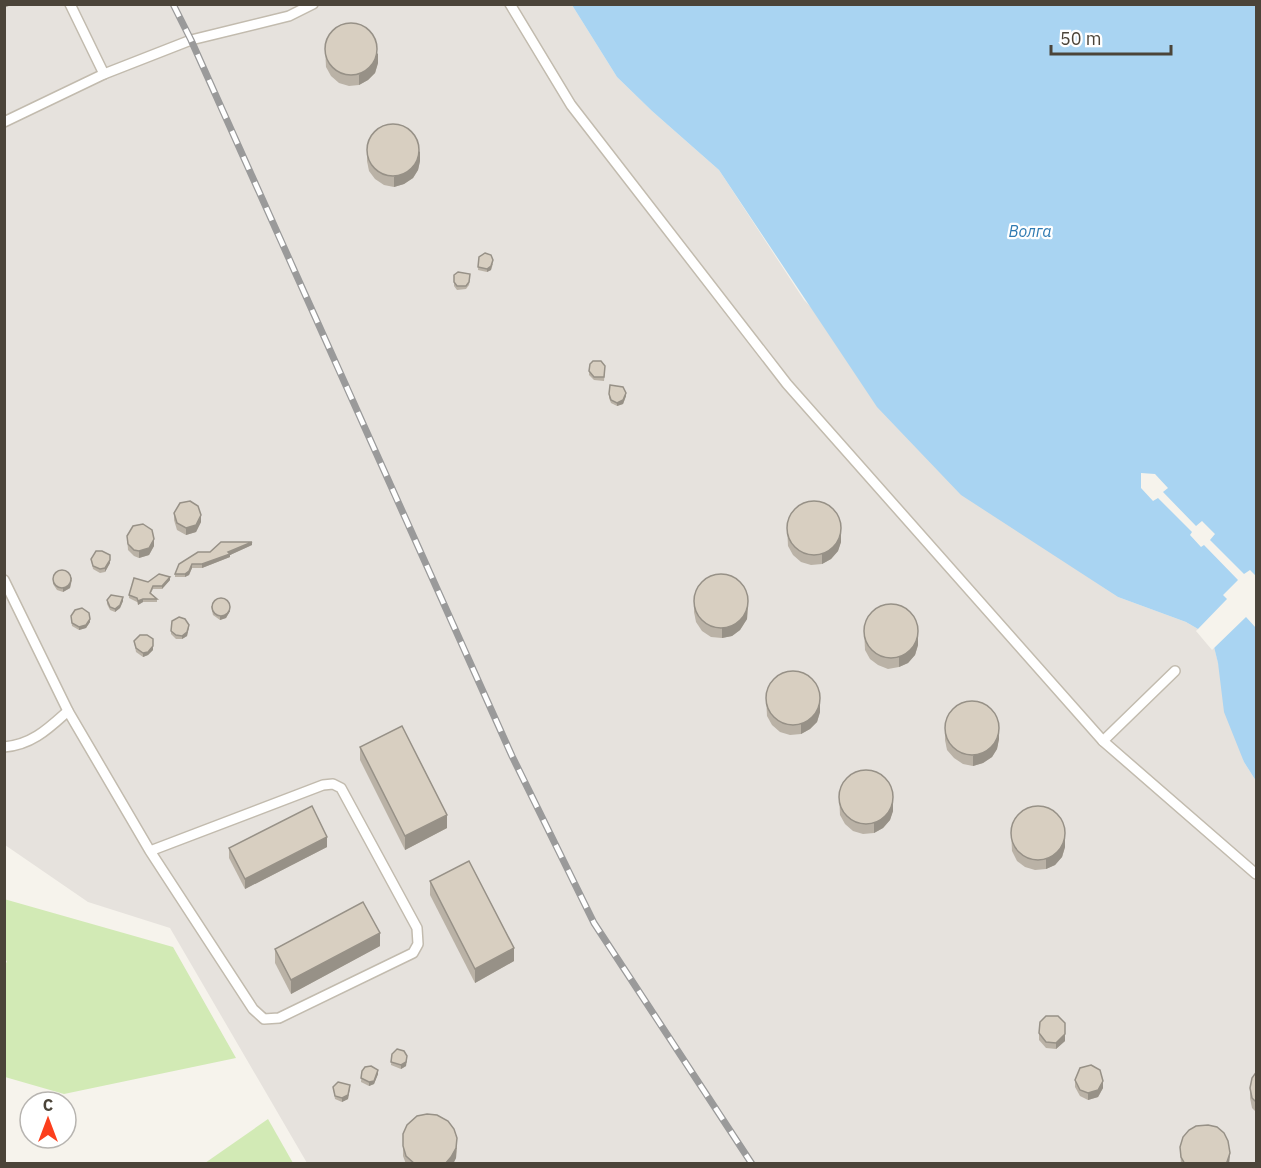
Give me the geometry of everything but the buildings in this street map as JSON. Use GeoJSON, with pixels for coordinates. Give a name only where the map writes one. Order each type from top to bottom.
{"type":"FeatureCollection","features":[{"type":"Feature","properties":{"kind":"lane"},"geometry":{"type":"LineString","coordinates":[[70,4],[104,74]]}},
{"type":"Feature","properties":{"kind":"lane"},"geometry":{"type":"LineString","coordinates":[[4,122],[104,74],[191,40],[289,16],[313,4]]}},
{"type":"Feature","properties":{"kind":"lane"},"geometry":{"type":"LineString","coordinates":[[510,4],[571,105],[787,384],[1103,741],[1257,874]]}},
{"type":"Feature","properties":{"kind":"lane"},"geometry":{"type":"LineString","coordinates":[[4,580],[68,711],[150,852],[253,1010],[264,1019],[279,1018],[413,953],[418,944],[417,928],[341,788],[333,784],[323,785],[150,852]]}},
{"type":"Feature","properties":{"kind":"lane"},"geometry":{"type":"LineString","coordinates":[[1103,741],[1175,671]]}},
{"type":"Feature","properties":{"kind":"lane"},"geometry":{"type":"LineString","coordinates":[[4,747],[23,744],[41,735],[68,711]]}},
{"type":"Feature","properties":{"kind":"shaded area"},"geometry":{"type":"Polygon","coordinates":[[[4,5],[572,5],[617,77],[719,170],[804,300],[1046,549],[1118,597],[1186,622],[1198,629],[1214,647],[1244,762],[1256,781],[1256,1163],[307,1163],[170,928],[88,902],[5,845],[4,5]]]}},
{"type":"Feature","properties":{"kind":"green space"},"geometry":{"type":"Polygon","coordinates":[[[4,899],[173,947],[236,1058],[78,1091],[50,1090],[5,1077],[4,968],[7,961],[4,960],[4,899]]]}},
{"type":"Feature","properties":{"kind":"green space"},"geometry":{"type":"Polygon","coordinates":[[[268,1119],[293,1163],[205,1163],[268,1119]]]}},
{"type":"Feature","properties":{"kind":"water","name":"Волга"},"geometry":{"type":"Polygon","coordinates":[[[572,5],[1256,5],[1256,781],[1244,762],[1224,712],[1214,647],[1198,629],[1186,622],[1118,597],[961,495],[877,407],[719,170],[617,77],[572,5]]]}},
{"type":"Feature","properties":{"kind":"pier"},"geometry":{"type":"Polygon","coordinates":[[[1141,473],[1155,474],[1168,488],[1163,492],[1196,526],[1202,521],[1215,534],[1210,540],[1244,574],[1250,570],[1256,576],[1256,628],[1246,617],[1212,650],[1196,631],[1227,599],[1223,595],[1238,580],[1204,545],[1201,547],[1190,535],[1192,532],[1158,498],[1153,501],[1141,488],[1141,473]]]}},
{"type":"Feature","properties":{"kind":"railway"},"geometry":{"type":"LineString","coordinates":[[173,4],[512,756],[594,923],[752,1164]]}}]}
